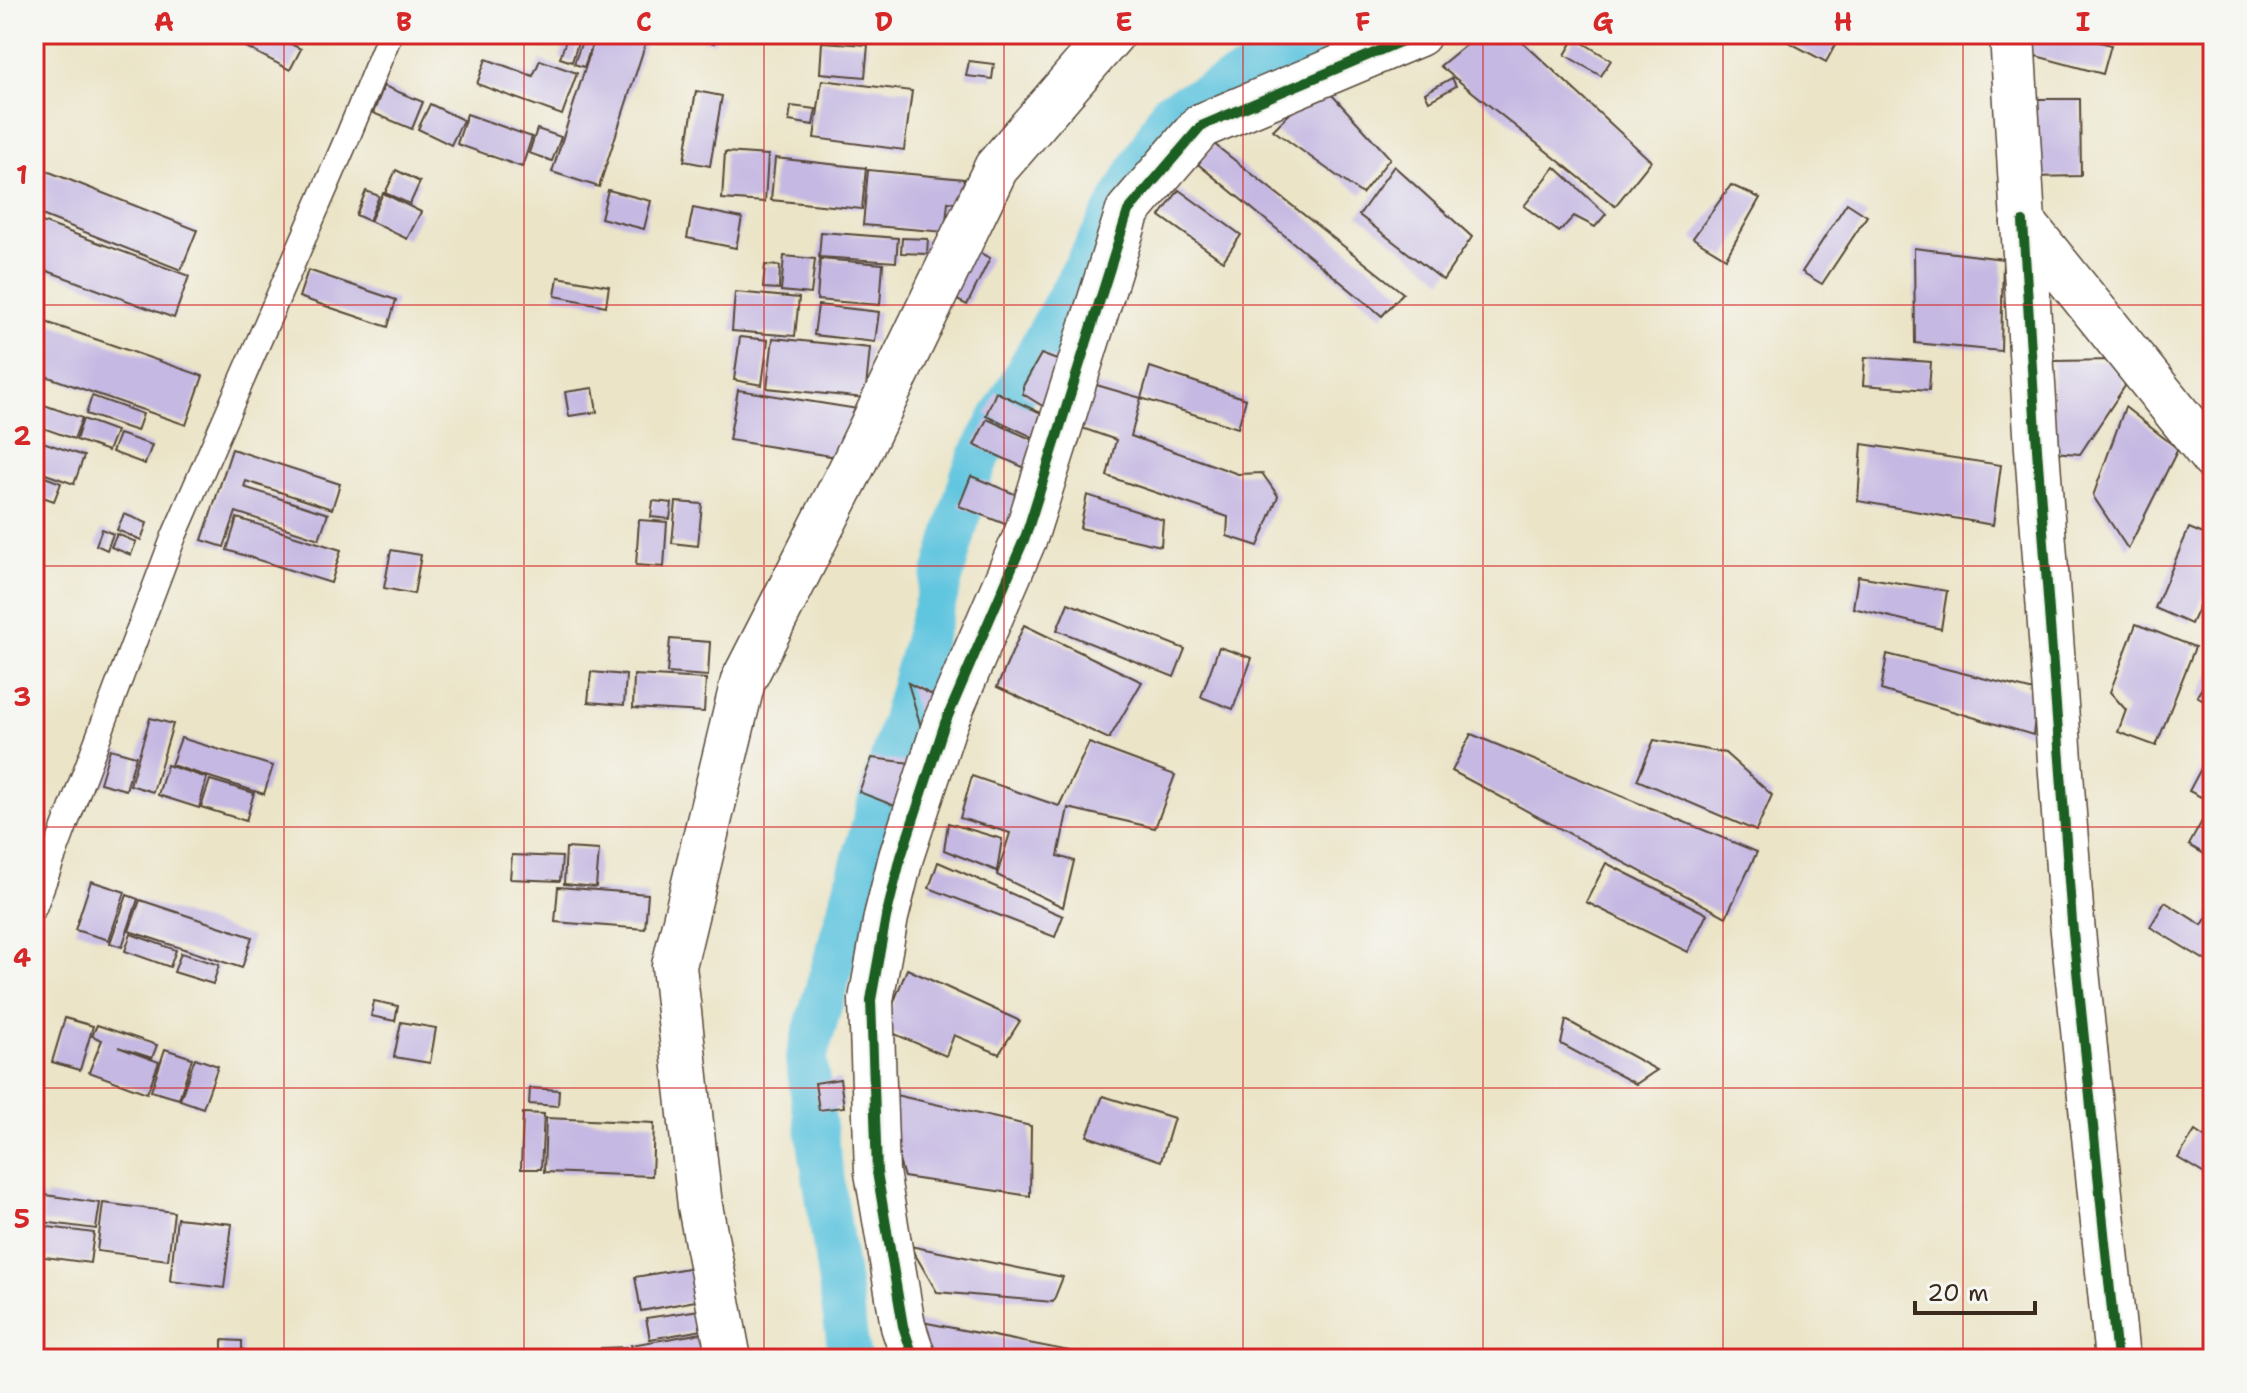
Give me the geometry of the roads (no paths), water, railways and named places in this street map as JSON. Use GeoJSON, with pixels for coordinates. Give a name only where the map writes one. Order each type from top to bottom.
{"type":"FeatureCollection","features":[{"type":"Feature","properties":{"kind":"street"},"geometry":{"type":"LineString","coordinates":[[729,1359],[700,1206],[674,966],[743,681],[851,469],[996,168],[1112,34]]}},
{"type":"Feature","properties":{"kind":"street"},"geometry":{"type":"LineString","coordinates":[[914,1359],[903,1326],[877,1172],[871,1000],[886,917],[901,857],[945,723],[1026,535],[1128,211],[1201,126],[1419,34]]}},
{"type":"Feature","properties":{"kind":"street"},"geometry":{"type":"LineString","coordinates":[[2012,34],[2037,449],[2072,922],[2117,1359]]}},
{"type":"Feature","properties":{"kind":"street"},"geometry":{"type":"LineString","coordinates":[[2023,222],[2213,458]]}},
{"type":"Feature","properties":{"kind":"lane"},"geometry":{"type":"LineString","coordinates":[[34,908],[174,536],[390,34]]}},
{"type":"Feature","properties":{"kind":"waterway"},"geometry":{"type":"LineString","coordinates":[[850,1359],[806,1059],[971,476],[1170,112],[1330,34]]}}]}
